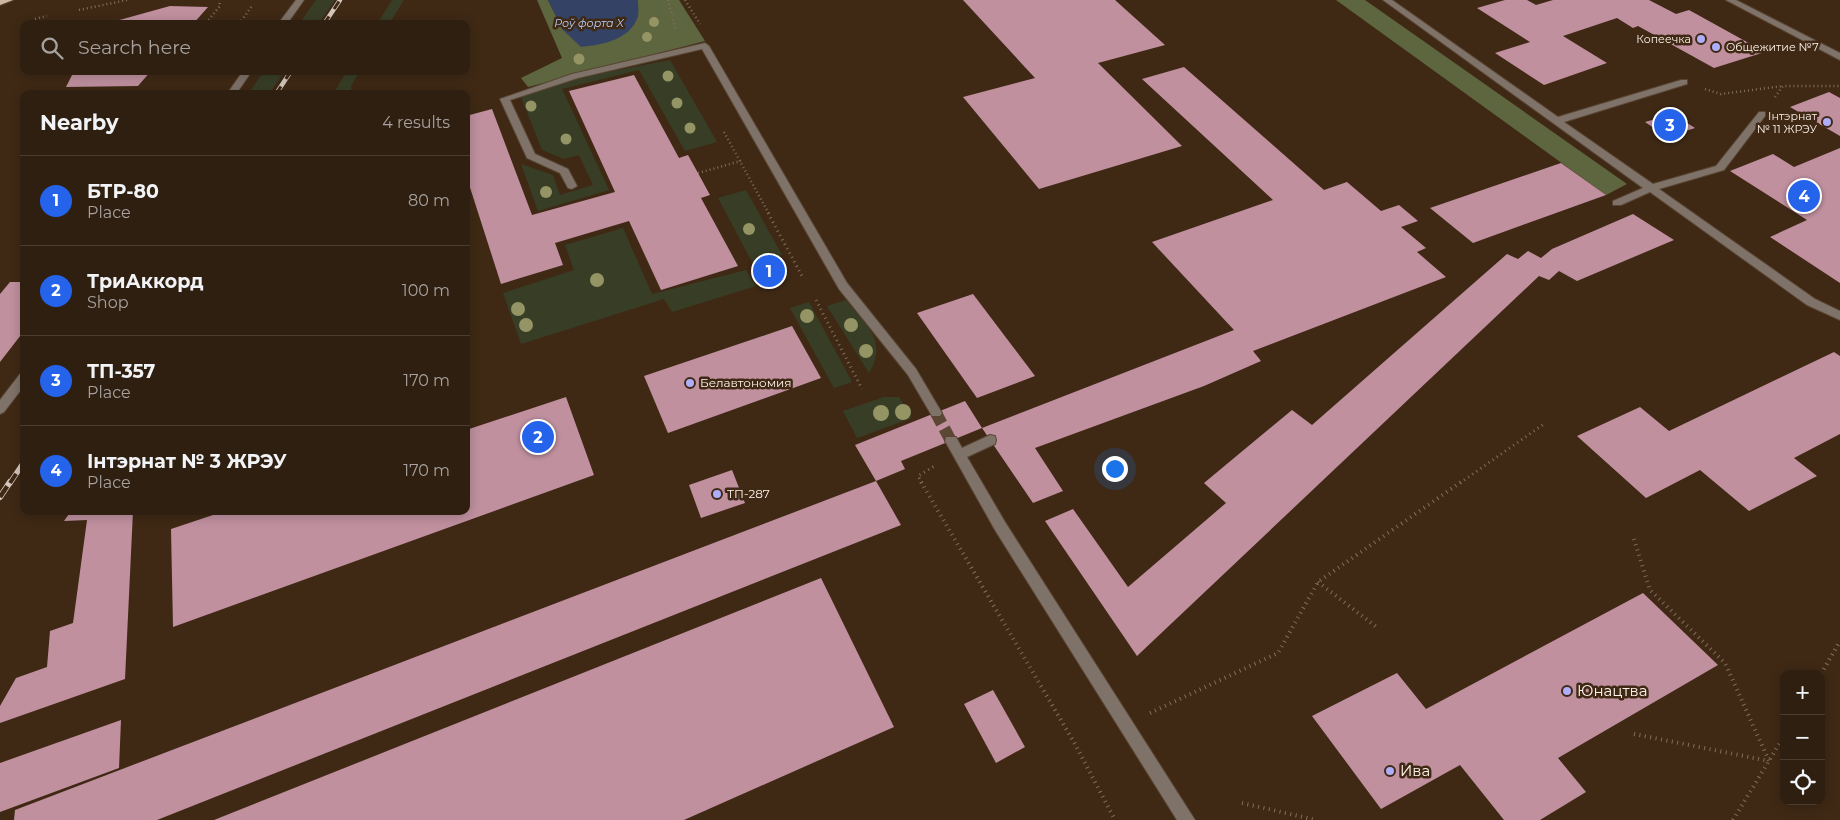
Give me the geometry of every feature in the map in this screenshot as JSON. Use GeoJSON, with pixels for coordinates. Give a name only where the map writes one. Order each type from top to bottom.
{"type":"FeatureCollection","features":[{"type":"Feature","properties":{"kind":"main road"},"geometry":{"type":"LineString","coordinates":[[0,2],[8,0]]}},
{"type":"Feature","properties":{"kind":"lane"},"geometry":{"type":"LineString","coordinates":[[285,20],[300,0]]}},
{"type":"Feature","properties":{"kind":"lane"},"geometry":{"type":"LineString","coordinates":[[1387,0],[1811,302],[1840,316]]}},
{"type":"Feature","properties":{"kind":"lane"},"geometry":{"type":"LineString","coordinates":[[1730,0],[1840,57]]}},
{"type":"Feature","properties":{"kind":"lane"},"geometry":{"type":"LineString","coordinates":[[572,186],[564,170],[531,156],[505,99],[575,76],[705,46],[842,286],[912,372],[936,413]]}},
{"type":"Feature","properties":{"kind":"lane"},"geometry":{"type":"LineString","coordinates":[[234,90],[245,75]]}},
{"type":"Feature","properties":{"kind":"lane"},"geometry":{"type":"LineString","coordinates":[[1557,121],[1684,82]]}},
{"type":"Feature","properties":{"kind":"lane"},"geometry":{"type":"LineString","coordinates":[[1617,203],[1651,188],[1720,168],[1762,114]]}},
{"type":"Feature","properties":{"kind":"lane"},"geometry":{"type":"LineString","coordinates":[[0,409],[20,382]]}},
{"type":"Feature","properties":{"kind":"lane"},"geometry":{"type":"LineString","coordinates":[[990,440],[956,449],[1000,526],[1187,820]]}},
{"type":"Feature","properties":{"kind":"path"},"geometry":{"type":"LineString","coordinates":[[79,10],[127,0]]}},
{"type":"Feature","properties":{"kind":"path"},"geometry":{"type":"LineString","coordinates":[[208,20],[220,6],[220,0]]}},
{"type":"Feature","properties":{"kind":"path"},"geometry":{"type":"LineString","coordinates":[[668,0],[678,37]]}},
{"type":"Feature","properties":{"kind":"path"},"geometry":{"type":"LineString","coordinates":[[686,0],[701,25]]}},
{"type":"Feature","properties":{"kind":"path"},"geometry":{"type":"LineString","coordinates":[[242,20],[252,6]]}},
{"type":"Feature","properties":{"kind":"path"},"geometry":{"type":"LineString","coordinates":[[35,19],[47,16]]}},
{"type":"Feature","properties":{"kind":"path"},"geometry":{"type":"LineString","coordinates":[[1684,82],[1721,94],[1783,86],[1840,86]]}},
{"type":"Feature","properties":{"kind":"path"},"geometry":{"type":"LineString","coordinates":[[1762,114],[1783,86]]}},
{"type":"Feature","properties":{"kind":"path"},"geometry":{"type":"LineString","coordinates":[[698,173],[767,154]]}},
{"type":"Feature","properties":{"kind":"path"},"geometry":{"type":"LineString","coordinates":[[816,300],[862,389]]}},
{"type":"Feature","properties":{"kind":"path"},"geometry":{"type":"LineString","coordinates":[[1127,724],[1278,652],[1318,582],[1544,424]]}},
{"type":"Feature","properties":{"kind":"path"},"geometry":{"type":"LineString","coordinates":[[956,449],[918,476],[1075,744],[1114,820]]}},
{"type":"Feature","properties":{"kind":"path"},"geometry":{"type":"LineString","coordinates":[[1634,539],[1650,590],[1725,663],[1768,761]]}},
{"type":"Feature","properties":{"kind":"path"},"geometry":{"type":"LineString","coordinates":[[1318,582],[1379,629]]}},
{"type":"Feature","properties":{"kind":"path"},"geometry":{"type":"LineString","coordinates":[[1823,670],[1840,641]]}},
{"type":"Feature","properties":{"kind":"path"},"geometry":{"type":"LineString","coordinates":[[1634,734],[1768,761]]}},
{"type":"Feature","properties":{"kind":"path"},"geometry":{"type":"LineString","coordinates":[[1733,820],[1780,742]]}},
{"type":"Feature","properties":{"kind":"path"},"geometry":{"type":"LineString","coordinates":[[1242,803],[1316,820]]}},
{"type":"Feature","properties":{"kind":"green space"},"geometry":{"type":"Polygon","coordinates":[[[316,0],[335,0],[321,20],[302,20],[316,0]]]}},
{"type":"Feature","properties":{"kind":"green space"},"geometry":{"type":"Polygon","coordinates":[[[392,0],[404,0],[392,20],[380,20],[392,0]]]}},
{"type":"Feature","properties":{"kind":"green space"},"geometry":{"type":"Polygon","coordinates":[[[537,0],[548,0],[563,30],[638,17],[638,0],[679,0],[705,41],[528,87],[521,78],[562,58],[537,0]]]}},
{"type":"Feature","properties":{"kind":"green space"},"geometry":{"type":"Polygon","coordinates":[[[1336,0],[1365,0],[1627,184],[1606,195],[1336,0]]]}},
{"type":"Feature","properties":{"kind":"green space"},"geometry":{"type":"Polygon","coordinates":[[[670,60],[717,142],[685,151],[639,70],[562,89],[609,190],[538,211],[521,164],[553,175],[560,195],[593,185],[579,155],[564,159],[542,150],[521,97],[577,78],[670,60]]]}},
{"type":"Feature","properties":{"kind":"green space"},"geometry":{"type":"Polygon","coordinates":[[[261,75],[282,75],[272,90],[251,90],[261,75]]]}},
{"type":"Feature","properties":{"kind":"green space"},"geometry":{"type":"Polygon","coordinates":[[[345,75],[358,75],[351,86],[352,90],[335,90],[345,75]]]}},
{"type":"Feature","properties":{"kind":"green space"},"geometry":{"type":"Polygon","coordinates":[[[746,190],[782,255],[753,264],[718,198],[746,190]]]}},
{"type":"Feature","properties":{"kind":"green space"},"geometry":{"type":"Polygon","coordinates":[[[623,228],[652,294],[746,270],[756,286],[672,312],[664,299],[521,344],[503,293],[574,270],[565,245],[623,228]]]}},
{"type":"Feature","properties":{"kind":"green space"},"geometry":{"type":"Polygon","coordinates":[[[846,300],[867,325],[876,342],[875,362],[869,373],[827,306],[846,300]]]}},
{"type":"Feature","properties":{"kind":"green space"},"geometry":{"type":"Polygon","coordinates":[[[809,302],[852,382],[834,388],[790,308],[809,302]]]}},
{"type":"Feature","properties":{"kind":"green space"},"geometry":{"type":"Polygon","coordinates":[[[884,397],[899,397],[912,418],[857,438],[843,411],[884,397]]]}},
{"type":"Feature","properties":{"kind":"water","name":"Роў форта X"},"geometry":{"type":"Polygon","coordinates":[[[548,0],[638,0],[638,14],[629,31],[622,36],[606,43],[581,47],[563,30],[548,0]]]}},
{"type":"Feature","properties":{"kind":"building"},"geometry":{"type":"Polygon","coordinates":[[[963,0],[1115,0],[1165,45],[1098,63],[1182,146],[1039,189],[963,97],[1035,78],[963,0]]]}},
{"type":"Feature","properties":{"kind":"building","name":"Общежитие №7"},"geometry":{"type":"Polygon","coordinates":[[[1505,0],[1527,0],[1536,5],[1553,0],[1649,0],[1676,14],[1689,10],[1765,52],[1714,68],[1638,26],[1633,28],[1617,18],[1563,36],[1607,63],[1544,85],[1495,53],[1530,42],[1477,8],[1505,0]]]}},
{"type":"Feature","properties":{"kind":"building"},"geometry":{"type":"Polygon","coordinates":[[[170,6],[208,7],[197,20],[119,20],[170,6]]]}},
{"type":"Feature","properties":{"kind":"building"},"geometry":{"type":"Polygon","coordinates":[[[1184,67],[1324,190],[1347,182],[1381,211],[1399,205],[1418,221],[1401,227],[1426,248],[1417,252],[1446,277],[1253,351],[1261,361],[1204,386],[1035,448],[1063,491],[1033,503],[982,428],[1234,330],[1152,242],[1273,200],[1142,79],[1184,67]]]}},
{"type":"Feature","properties":{"kind":"building"},"geometry":{"type":"Polygon","coordinates":[[[72,75],[148,75],[138,86],[66,87],[72,75]]]}},
{"type":"Feature","properties":{"kind":"building"},"geometry":{"type":"Polygon","coordinates":[[[634,75],[679,158],[688,155],[710,195],[701,198],[738,266],[661,290],[629,221],[555,243],[563,265],[501,284],[470,187],[470,115],[492,109],[532,215],[615,192],[569,91],[634,75]]]}},
{"type":"Feature","properties":{"kind":"building","name":"Інтэрнат № 11 ЖРЭУ"},"geometry":{"type":"Polygon","coordinates":[[[1829,92],[1840,98],[1840,136],[1790,107],[1829,92]]]}},
{"type":"Feature","properties":{"kind":"building"},"geometry":{"type":"Polygon","coordinates":[[[1673,114],[1695,128],[1667,137],[1645,122],[1673,114]]]}},
{"type":"Feature","properties":{"kind":"building"},"geometry":{"type":"Polygon","coordinates":[[[1840,148],[1840,283],[1770,237],[1807,220],[1730,171],[1773,154],[1794,167],[1840,148]]]}},
{"type":"Feature","properties":{"kind":"building"},"geometry":{"type":"Polygon","coordinates":[[[1561,163],[1606,195],[1473,243],[1430,208],[1561,163]]]}},
{"type":"Feature","properties":{"kind":"building"},"geometry":{"type":"Polygon","coordinates":[[[1633,214],[1674,240],[1577,281],[1559,271],[1549,280],[1539,276],[1137,656],[1045,521],[1073,509],[1128,587],[1226,503],[1204,483],[1292,410],[1312,425],[1507,254],[1518,259],[1528,251],[1541,258],[1552,249],[1633,214]]]}},
{"type":"Feature","properties":{"kind":"building"},"geometry":{"type":"Polygon","coordinates":[[[10,282],[20,282],[20,336],[0,362],[0,294],[10,282]]]}},
{"type":"Feature","properties":{"kind":"building"},"geometry":{"type":"Polygon","coordinates":[[[973,294],[1035,376],[977,398],[917,313],[973,294]]]}},
{"type":"Feature","properties":{"kind":"building"},"geometry":{"type":"Polygon","coordinates":[[[792,326],[821,378],[668,433],[644,376],[792,326]]]}},
{"type":"Feature","properties":{"kind":"building"},"geometry":{"type":"Polygon","coordinates":[[[1834,352],[1840,356],[1840,434],[1794,458],[1817,476],[1749,511],[1700,470],[1646,498],[1577,436],[1640,407],[1669,431],[1834,352]]]}},
{"type":"Feature","properties":{"kind":"building"},"geometry":{"type":"Polygon","coordinates":[[[566,397],[594,475],[173,627],[171,529],[213,515],[470,515],[470,429],[566,397]]]}},
{"type":"Feature","properties":{"kind":"building"},"geometry":{"type":"Polygon","coordinates":[[[965,401],[982,428],[901,461],[905,469],[876,481],[855,445],[965,401]]]}},
{"type":"Feature","properties":{"kind":"building","name":"ТП-287"},"geometry":{"type":"Polygon","coordinates":[[[732,470],[745,503],[701,518],[689,485],[732,470]]]}},
{"type":"Feature","properties":{"kind":"building"},"geometry":{"type":"Polygon","coordinates":[[[876,481],[901,525],[157,820],[14,820],[15,810],[876,481]]]}},
{"type":"Feature","properties":{"kind":"building"},"geometry":{"type":"Polygon","coordinates":[[[68,515],[133,515],[125,679],[0,723],[0,706],[16,678],[47,667],[50,631],[73,623],[87,520],[64,521],[68,515]]]}},
{"type":"Feature","properties":{"kind":"building"},"geometry":{"type":"Polygon","coordinates":[[[821,578],[894,727],[684,820],[214,820],[821,578]]]}},
{"type":"Feature","properties":{"kind":"building","name":"Юнацтва"},"geometry":{"type":"Polygon","coordinates":[[[1643,593],[1718,665],[1558,758],[1586,792],[1540,820],[1504,820],[1460,765],[1381,809],[1312,716],[1397,673],[1426,709],[1643,593]]]}},
{"type":"Feature","properties":{"kind":"building"},"geometry":{"type":"Polygon","coordinates":[[[993,690],[1025,747],[996,763],[964,704],[993,690]]]}},
{"type":"Feature","properties":{"kind":"building"},"geometry":{"type":"Polygon","coordinates":[[[121,720],[119,768],[0,812],[0,763],[121,720]]]}},
{"type":"Feature","properties":{"kind":"tunnel"},"geometry":{"type":"LineString","coordinates":[[936,413],[951,441]]}},
{"type":"Feature","properties":{"kind":"railway"},"geometry":{"type":"LineString","coordinates":[[327,20],[340,0]]}},
{"type":"Feature","properties":{"kind":"railway"},"geometry":{"type":"LineString","coordinates":[[279,90],[288,75]]}},
{"type":"Feature","properties":{"kind":"railway"},"geometry":{"type":"LineString","coordinates":[[10,483],[20,468]]}},
{"type":"Feature","properties":{"kind":"railway"},"geometry":{"type":"LineString","coordinates":[[0,497],[10,482]]}},
{"type":"Feature","properties":{"kind":"place","name":"Копеечка"},"geometry":{"type":"Point","coordinates":[1701,39]}},
{"type":"Feature","properties":{"kind":"place","name":"Общежитие №7"},"geometry":{"type":"Point","coordinates":[1716,47]}},
{"type":"Feature","properties":{"kind":"place","name":"Інтэрнат № 11 ЖРЭУ"},"geometry":{"type":"Point","coordinates":[1827,122]}},
{"type":"Feature","properties":{"kind":"place","name":"ТП-357"},"geometry":{"type":"Point","coordinates":[1670,125]}},
{"type":"Feature","properties":{"kind":"place","name":"Інтэрнат № 3 ЖРЭУ"},"geometry":{"type":"Point","coordinates":[1804,196]}},
{"type":"Feature","properties":{"kind":"place","name":"БТР-80"},"geometry":{"type":"Point","coordinates":[769,271]}},
{"type":"Feature","properties":{"kind":"place","name":"Белавтономия"},"geometry":{"type":"Point","coordinates":[690,383]}},
{"type":"Feature","properties":{"kind":"place","name":"ТриАккорд"},"geometry":{"type":"Point","coordinates":[538,437]}},
{"type":"Feature","properties":{"kind":"place","name":"ТП-287"},"geometry":{"type":"Point","coordinates":[717,494]}},
{"type":"Feature","properties":{"kind":"place","name":"Юнацтва"},"geometry":{"type":"Point","coordinates":[1567,691]}},
{"type":"Feature","properties":{"kind":"place","name":"Ива"},"geometry":{"type":"Point","coordinates":[1390,771]}}]}
